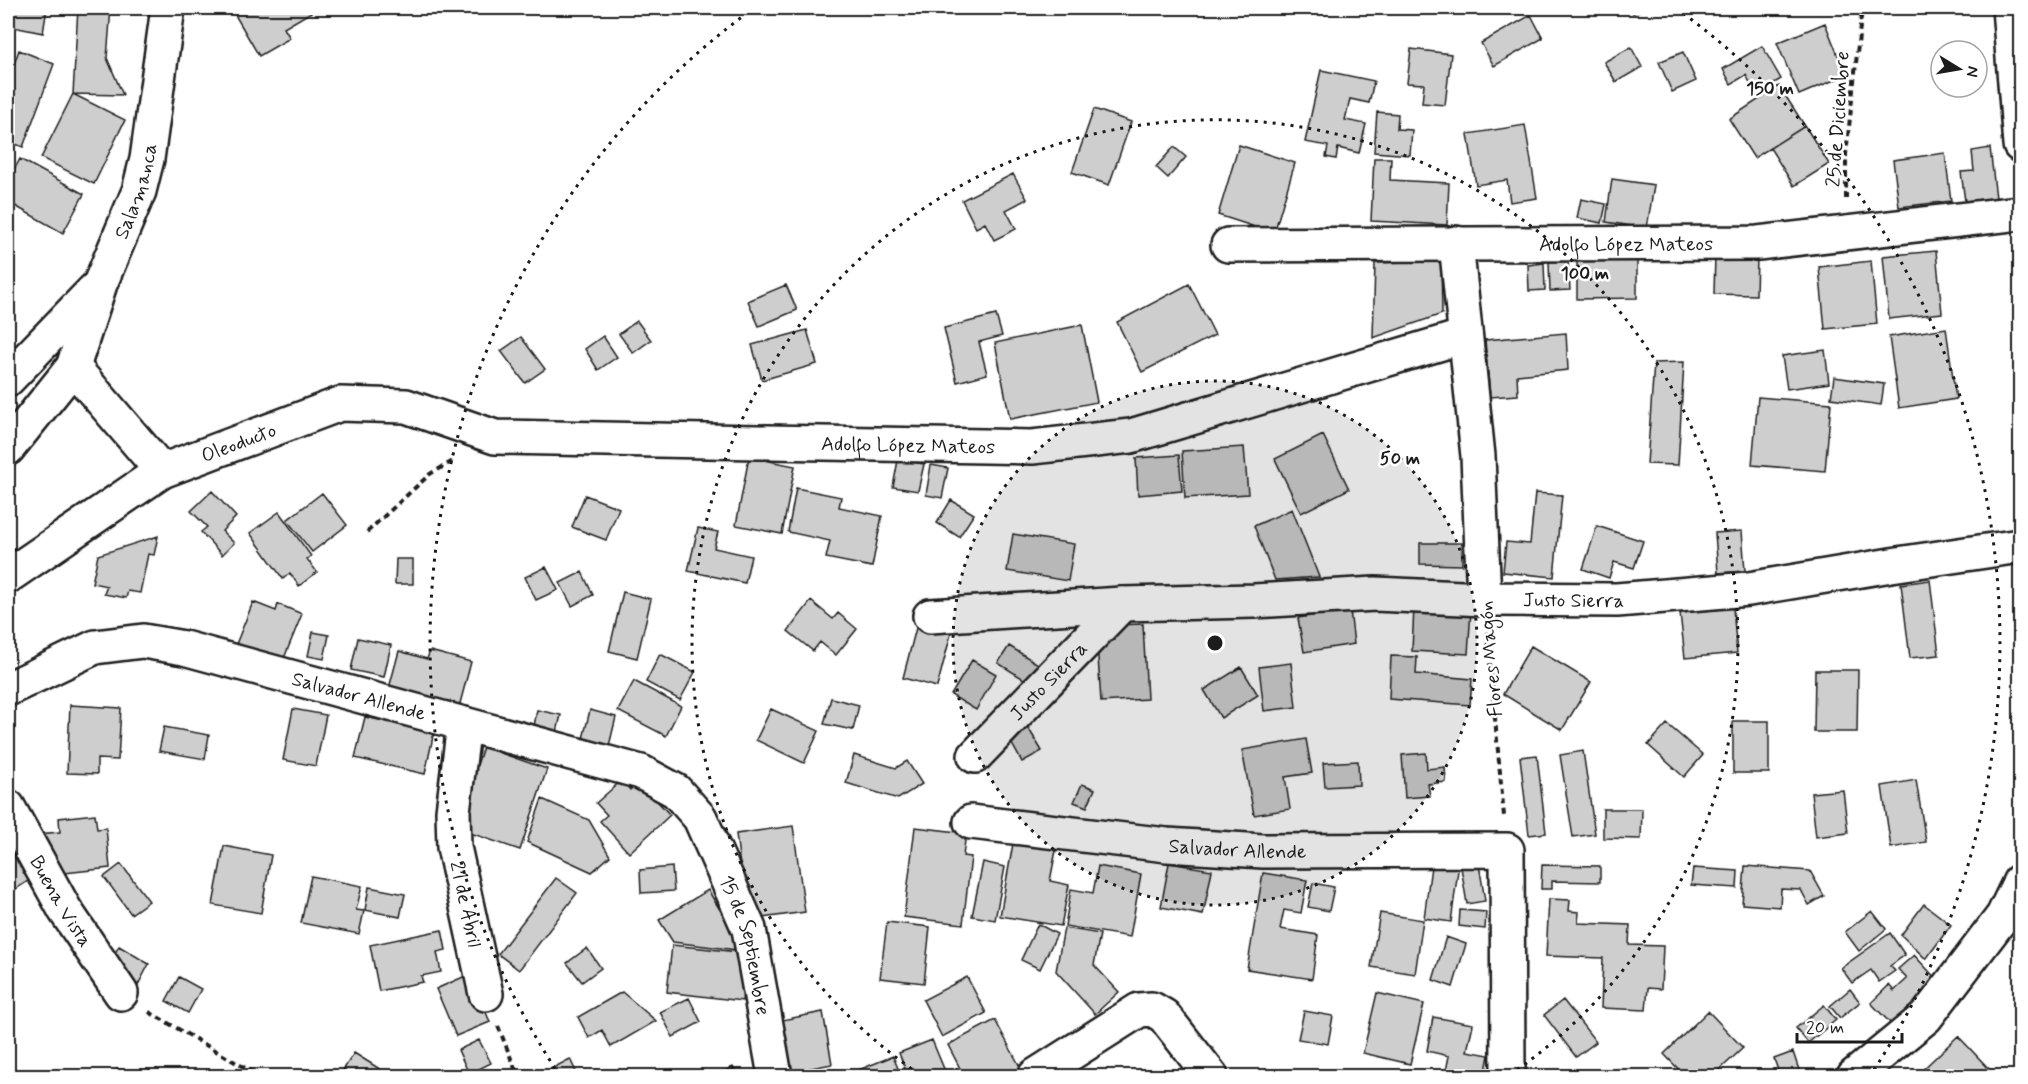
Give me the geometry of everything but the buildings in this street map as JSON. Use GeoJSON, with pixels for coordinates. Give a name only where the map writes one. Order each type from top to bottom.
{"type":"FeatureCollection","features":[{"type":"Feature","properties":{"kind":"street","name":"Salamanca"},"geometry":{"type":"LineString","coordinates":[[73,367],[100,284],[138,191],[147,159],[168,8]]}},
{"type":"Feature","properties":{"kind":"street"},"geometry":{"type":"LineString","coordinates":[[2009,8],[2020,145]]}},
{"type":"Feature","properties":{"kind":"street","name":"Adolfo López Mateos"},"geometry":{"type":"LineString","coordinates":[[1228,245],[1758,243],[2020,213]]}},
{"type":"Feature","properties":{"kind":"street","name":"Flores Magón"},"geometry":{"type":"LineString","coordinates":[[1456,243],[1478,456],[1484,599]]}},
{"type":"Feature","properties":{"kind":"street"},"geometry":{"type":"LineString","coordinates":[[8,379],[100,284]]}},
{"type":"Feature","properties":{"kind":"street","name":"Adolfo López Mateos"},"geometry":{"type":"LineString","coordinates":[[495,437],[1032,447],[1131,436],[1465,336]]}},
{"type":"Feature","properties":{"kind":"street"},"geometry":{"type":"LineString","coordinates":[[8,448],[73,367],[162,471]]}},
{"type":"Feature","properties":{"kind":"street","name":"Oleoducto"},"geometry":{"type":"LineString","coordinates":[[8,576],[162,471],[340,404],[406,406],[495,437]]}},
{"type":"Feature","properties":{"kind":"street","name":"Justo Sierra"},"geometry":{"type":"LineString","coordinates":[[930,616],[1122,604],[1254,601],[1375,594],[1484,599],[1617,600],[1749,589],[2020,546]]}},
{"type":"Feature","properties":{"kind":"street","name":"Justo Sierra"},"geometry":{"type":"LineString","coordinates":[[975,756],[1122,604]]}},
{"type":"Feature","properties":{"kind":"street","name":"Salvador Allende"},"geometry":{"type":"LineString","coordinates":[[8,689],[95,647],[143,641],[184,648],[641,772],[676,791],[700,818]]}},
{"type":"Feature","properties":{"kind":"street","name":"21 de Abril"},"geometry":{"type":"LineString","coordinates":[[464,724],[453,811],[454,847],[486,994]]}},
{"type":"Feature","properties":{"kind":"street","name":"Buena Vista"},"geometry":{"type":"LineString","coordinates":[[8,807],[65,910],[121,993]]}},
{"type":"Feature","properties":{"kind":"street","name":"15 de Septiembre"},"geometry":{"type":"LineString","coordinates":[[700,818],[749,928],[775,1077]]}},
{"type":"Feature","properties":{"kind":"street","name":"Salvador Allende"},"geometry":{"type":"LineString","coordinates":[[971,822],[1167,844],[1263,851],[1507,850]]}},
{"type":"Feature","properties":{"kind":"street"},"geometry":{"type":"LineString","coordinates":[[1507,850],[1508,1077]]}},
{"type":"Feature","properties":{"kind":"street"},"geometry":{"type":"LineString","coordinates":[[1854,1077],[1926,1017],[2003,916],[2020,881]]}},
{"type":"Feature","properties":{"kind":"street"},"geometry":{"type":"LineString","coordinates":[[1035,1077],[1139,1010],[1152,1009],[1164,1016],[1211,1077]]}},
{"type":"Feature","properties":{"kind":"path","name":"25 de Diciembre"},"geometry":{"type":"LineString","coordinates":[[1846,233],[1846,154],[1862,8]]}},
{"type":"Feature","properties":{"kind":"path"},"geometry":{"type":"LineString","coordinates":[[367,532],[430,474],[495,437]]}},
{"type":"Feature","properties":{"kind":"path","name":"Flores Magón"},"geometry":{"type":"LineString","coordinates":[[1484,599],[1507,850]]}},
{"type":"Feature","properties":{"kind":"path"},"geometry":{"type":"LineString","coordinates":[[121,993],[259,1077]]}},
{"type":"Feature","properties":{"kind":"path"},"geometry":{"type":"LineString","coordinates":[[486,994],[518,1077]]}}]}
